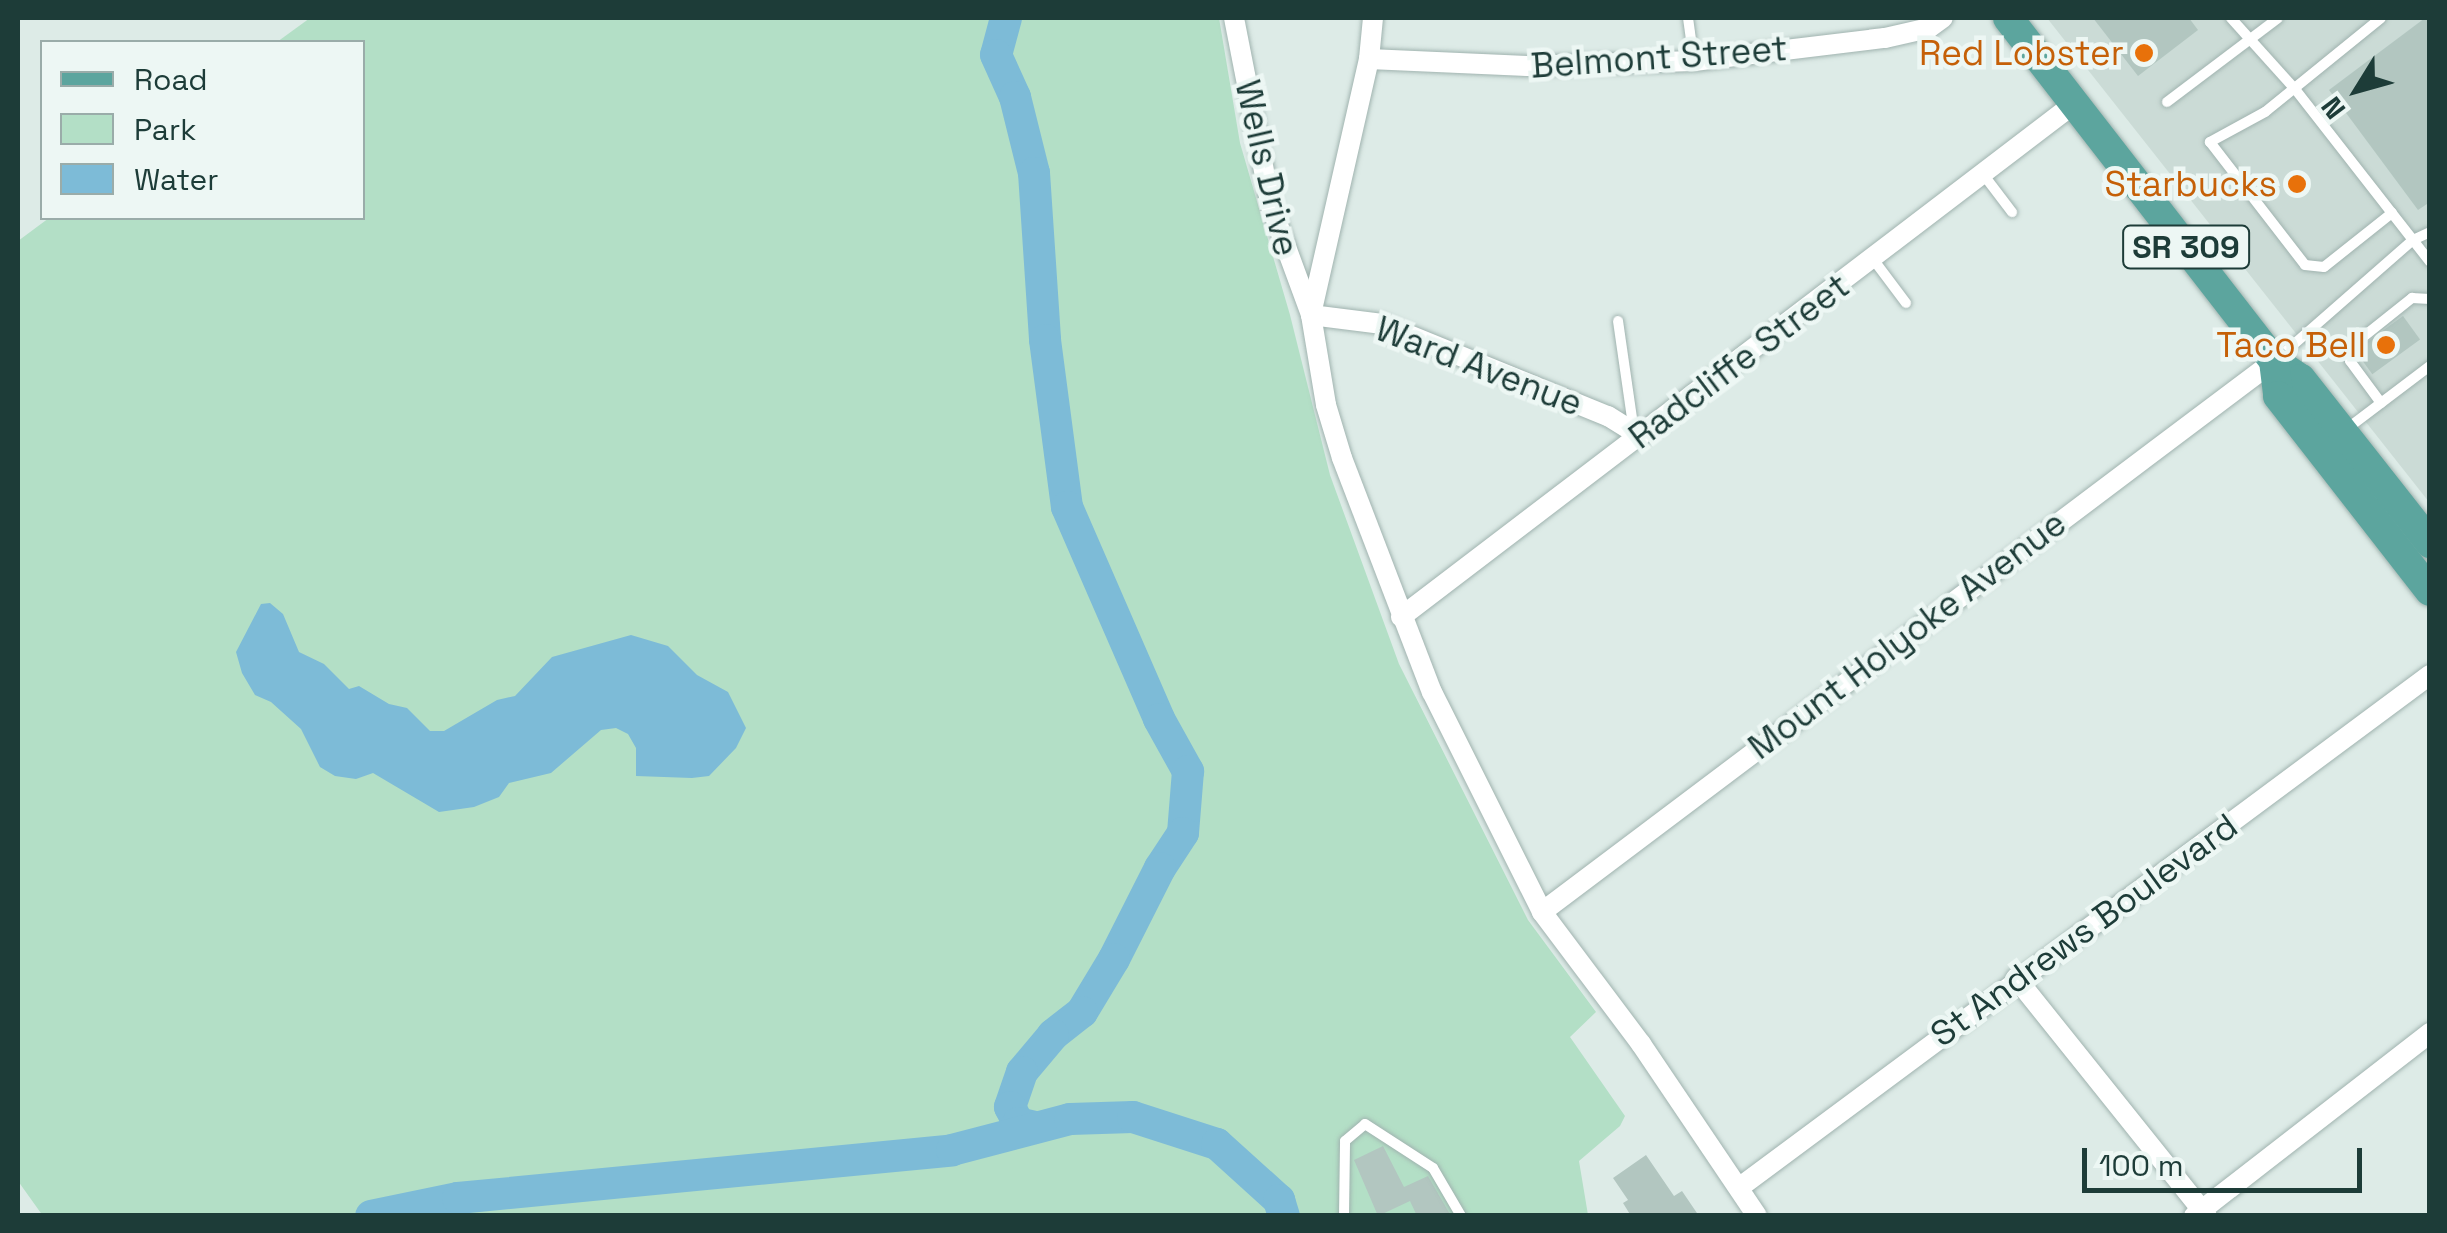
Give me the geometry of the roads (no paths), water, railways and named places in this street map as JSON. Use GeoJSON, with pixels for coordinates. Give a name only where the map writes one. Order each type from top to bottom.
{"type":"FeatureCollection","features":[{"type":"Feature","properties":{"kind":"main road","name":"SR 309"},"geometry":{"type":"LineString","coordinates":[[2008,18],[2274,361],[2301,379],[2430,544]]}},
{"type":"Feature","properties":{"kind":"main road","name":"SR 309"},"geometry":{"type":"LineString","coordinates":[[2274,361],[2278,396],[2430,592]]}},
{"type":"Feature","properties":{"kind":"street","name":"Wells Drive"},"geometry":{"type":"LineString","coordinates":[[1234,18],[1271,206],[1311,315]]}},
{"type":"Feature","properties":{"kind":"street"},"geometry":{"type":"LineString","coordinates":[[1373,18],[1370,59],[1311,315],[1318,366],[1336,440],[1432,692],[1542,912],[1757,1216]]}},
{"type":"Feature","properties":{"kind":"street","name":"Belmont Street"},"geometry":{"type":"LineString","coordinates":[[1370,59],[1508,66],[1694,61],[1885,38],[1929,28],[1944,18]]}},
{"type":"Feature","properties":{"kind":"street","name":"Radcliffe Street"},"geometry":{"type":"LineString","coordinates":[[1401,617],[2075,103]]}},
{"type":"Feature","properties":{"kind":"street","name":"Ward Avenue"},"geometry":{"type":"LineString","coordinates":[[1311,315],[1382,324],[1608,416],[1637,435]]}},
{"type":"Feature","properties":{"kind":"street","name":"Mount Holyoke Avenue"},"geometry":{"type":"LineString","coordinates":[[1542,912],[2274,361]]}},
{"type":"Feature","properties":{"kind":"street","name":"St Andrews Boulevard"},"geometry":{"type":"LineString","coordinates":[[1740,1188],[2016,978],[2430,675]]}},
{"type":"Feature","properties":{"kind":"street"},"geometry":{"type":"LineString","coordinates":[[2016,978],[2201,1214],[2430,1033]]}},
{"type":"Feature","properties":{"kind":"lane"},"geometry":{"type":"LineString","coordinates":[[1688,18],[1694,61]]}},
{"type":"Feature","properties":{"kind":"lane"},"geometry":{"type":"LineString","coordinates":[[2232,18],[2295,89],[2430,262]]}},
{"type":"Feature","properties":{"kind":"lane"},"geometry":{"type":"LineString","coordinates":[[2167,102],[2278,18]]}},
{"type":"Feature","properties":{"kind":"lane"},"geometry":{"type":"LineString","coordinates":[[2381,18],[2295,89],[2210,142],[2305,265],[2324,268],[2392,212]]}},
{"type":"Feature","properties":{"kind":"lane"},"geometry":{"type":"LineString","coordinates":[[1983,174],[2012,212]]}},
{"type":"Feature","properties":{"kind":"lane"},"geometry":{"type":"LineString","coordinates":[[2274,361],[2413,240],[2430,232]]}},
{"type":"Feature","properties":{"kind":"lane"},"geometry":{"type":"LineString","coordinates":[[1873,259],[1906,303]]}},
{"type":"Feature","properties":{"kind":"lane"},"geometry":{"type":"LineString","coordinates":[[2381,403],[2350,362],[2348,348],[2412,298],[2430,300]]}},
{"type":"Feature","properties":{"kind":"lane"},"geometry":{"type":"LineString","coordinates":[[1618,321],[1637,435]]}},
{"type":"Feature","properties":{"kind":"lane"},"geometry":{"type":"LineString","coordinates":[[2344,432],[2430,366]]}},
{"type":"Feature","properties":{"kind":"lane"},"geometry":{"type":"LineString","coordinates":[[1344,1216],[1344,1141],[1365,1124],[1434,1168],[1461,1216]]}},
{"type":"Feature","properties":{"kind":"water"},"geometry":{"type":"Polygon","coordinates":[[[270,603],[283,614],[299,652],[324,664],[349,689],[359,686],[389,704],[407,708],[430,731],[444,731],[497,700],[515,696],[552,657],[631,635],[668,646],[697,675],[728,692],[746,728],[736,748],[709,776],[636,776],[636,748],[628,734],[616,728],[601,730],[551,773],[509,783],[499,797],[474,807],[439,812],[373,773],[356,779],[335,776],[320,767],[301,729],[271,702],[255,695],[236,652],[261,604],[270,603]]]}},
{"type":"Feature","properties":{"kind":"waterway"},"geometry":{"type":"LineString","coordinates":[[1006,18],[996,55],[1015,97],[1034,173],[1045,340],[1067,507],[1159,719],[1188,771],[1183,833],[1160,868],[1114,959],[1082,1012],[1053,1035],[1022,1072],[1010,1107],[1018,1123],[1036,1127]]}},
{"type":"Feature","properties":{"kind":"waterway"},"geometry":{"type":"LineString","coordinates":[[371,1216],[458,1198],[952,1150],[1070,1119],[1133,1117],[1217,1144],[1279,1200],[1284,1216]]}},
{"type":"Feature","properties":{"kind":"place","name":"Red Lobster"},"geometry":{"type":"Point","coordinates":[2144,53]}},
{"type":"Feature","properties":{"kind":"place","name":"Starbucks"},"geometry":{"type":"Point","coordinates":[2297,184]}},
{"type":"Feature","properties":{"kind":"place","name":"Taco Bell"},"geometry":{"type":"Point","coordinates":[2386,345]}}]}
